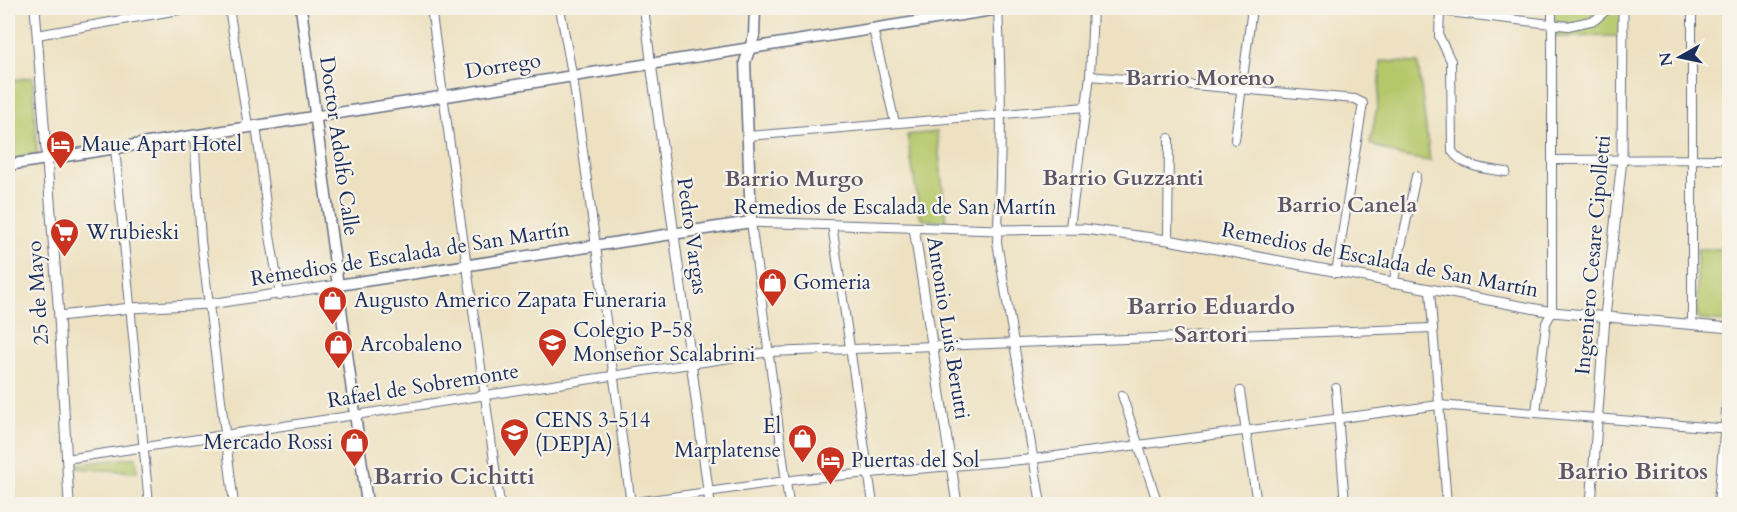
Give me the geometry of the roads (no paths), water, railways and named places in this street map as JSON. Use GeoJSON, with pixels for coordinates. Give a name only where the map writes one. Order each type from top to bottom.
{"type":"FeatureCollection","features":[{"type":"Feature","properties":{"kind":"main road","name":"Doctor Adolfo Calle"},"geometry":{"type":"LineString","coordinates":[[301,8],[367,504]]}},
{"type":"Feature","properties":{"kind":"main road"},"geometry":{"type":"LineString","coordinates":[[751,222],[745,62],[754,36],[755,8]]}},
{"type":"Feature","properties":{"kind":"main road","name":"Dorrego"},"geometry":{"type":"LineString","coordinates":[[8,165],[1002,8]]}},
{"type":"Feature","properties":{"kind":"main road","name":"Remedios de Escalada de San Martín"},"geometry":{"type":"LineString","coordinates":[[338,285],[751,222]]}},
{"type":"Feature","properties":{"kind":"street","name":"25 de Mayo"},"geometry":{"type":"LineString","coordinates":[[35,8],[59,316],[69,504]]}},
{"type":"Feature","properties":{"kind":"street"},"geometry":{"type":"LineString","coordinates":[[37,35],[164,10],[190,8]]}},
{"type":"Feature","properties":{"kind":"street"},"geometry":{"type":"LineString","coordinates":[[229,8],[252,125],[280,295]]}},
{"type":"Feature","properties":{"kind":"street"},"geometry":{"type":"LineString","coordinates":[[431,8],[445,95],[500,504]]}},
{"type":"Feature","properties":{"kind":"street"},"geometry":{"type":"LineString","coordinates":[[560,8],[572,75],[614,375],[628,504],[786,481],[1034,459],[1439,405],[1727,428]]}},
{"type":"Feature","properties":{"kind":"street","name":"Pedro Vargas"},"geometry":{"type":"LineString","coordinates":[[644,8],[710,504]]}},
{"type":"Feature","properties":{"kind":"street"},"geometry":{"type":"LineString","coordinates":[[1002,8],[1003,114],[997,242],[1041,504]]}},
{"type":"Feature","properties":{"kind":"street"},"geometry":{"type":"LineString","coordinates":[[1071,227],[1090,76],[1093,8]]}},
{"type":"Feature","properties":{"kind":"street"},"geometry":{"type":"LineString","coordinates":[[1235,140],[1252,8]]}},
{"type":"Feature","properties":{"kind":"street"},"geometry":{"type":"LineString","coordinates":[[1415,8],[1552,25],[1584,24],[1602,15],[1609,8]]}},
{"type":"Feature","properties":{"kind":"street"},"geometry":{"type":"LineString","coordinates":[[1536,413],[1545,322],[1552,312],[1552,8]]}},
{"type":"Feature","properties":{"kind":"street","name":"Ingeniero Cesare Cipolletti"},"geometry":{"type":"LineString","coordinates":[[1591,504],[1605,317],[1622,159],[1623,8]]}},
{"type":"Feature","properties":{"kind":"street"},"geometry":{"type":"LineString","coordinates":[[1692,8],[1692,325]]}},
{"type":"Feature","properties":{"kind":"street"},"geometry":{"type":"LineString","coordinates":[[1440,11],[1439,36],[1451,61],[1450,139],[1452,152],[1470,166],[1506,172]]}},
{"type":"Feature","properties":{"kind":"street"},"geometry":{"type":"LineString","coordinates":[[873,29],[895,123]]}},
{"type":"Feature","properties":{"kind":"street"},"geometry":{"type":"LineString","coordinates":[[1090,76],[1355,99],[1363,103],[1336,273]]}},
{"type":"Feature","properties":{"kind":"street"},"geometry":{"type":"LineString","coordinates":[[748,136],[1086,107]]}},
{"type":"Feature","properties":{"kind":"street"},"geometry":{"type":"LineString","coordinates":[[194,135],[201,241],[234,504]]}},
{"type":"Feature","properties":{"kind":"street"},"geometry":{"type":"LineString","coordinates":[[1168,240],[1169,138]]}},
{"type":"Feature","properties":{"kind":"street"},"geometry":{"type":"LineString","coordinates":[[115,148],[149,504]]}},
{"type":"Feature","properties":{"kind":"street"},"geometry":{"type":"LineString","coordinates":[[1553,160],[1730,159]]}},
{"type":"Feature","properties":{"kind":"street"},"geometry":{"type":"LineString","coordinates":[[1393,284],[1416,176]]}},
{"type":"Feature","properties":{"kind":"street"},"geometry":{"type":"LineString","coordinates":[[751,222],[789,504]]}},
{"type":"Feature","properties":{"kind":"street","name":"Remedios de Escalada de San Martín"},"geometry":{"type":"LineString","coordinates":[[751,222],[998,230],[1071,227],[1168,240],[1430,291],[1552,312],[1730,328]]}},
{"type":"Feature","properties":{"kind":"street"},"geometry":{"type":"LineString","coordinates":[[832,225],[873,504]]}},
{"type":"Feature","properties":{"kind":"street","name":"Antonio Luis Berutti"},"geometry":{"type":"LineString","coordinates":[[914,228],[957,504]]}},
{"type":"Feature","properties":{"kind":"street","name":"Remedios de Escalada de San Martín"},"geometry":{"type":"LineString","coordinates":[[59,316],[130,308],[209,304],[338,285]]}},
{"type":"Feature","properties":{"kind":"street"},"geometry":{"type":"LineString","coordinates":[[1430,291],[1447,504]]}},
{"type":"Feature","properties":{"kind":"street","name":"Rafael de Sobremonte"},"geometry":{"type":"LineString","coordinates":[[66,459],[769,352],[1433,328]]}},
{"type":"Feature","properties":{"kind":"street"},"geometry":{"type":"LineString","coordinates":[[1718,504],[1727,428],[1730,363]]}},
{"type":"Feature","properties":{"kind":"street"},"geometry":{"type":"LineString","coordinates":[[1336,388],[1345,504]]}},
{"type":"Feature","properties":{"kind":"street"},"geometry":{"type":"LineString","coordinates":[[1240,391],[1257,504]]}},
{"type":"Feature","properties":{"kind":"street"},"geometry":{"type":"LineString","coordinates":[[1122,395],[1158,504]]}},
{"type":"Feature","properties":{"kind":"place","name":"Maue Apart Hotel"},"geometry":{"type":"Point","coordinates":[60,170]}},
{"type":"Feature","properties":{"kind":"place","name":"Wrubieski"},"geometry":{"type":"Point","coordinates":[65,258]}},
{"type":"Feature","properties":{"kind":"place","name":"Gomeria"},"geometry":{"type":"Point","coordinates":[772,308]}},
{"type":"Feature","properties":{"kind":"place","name":"Augusto Americo Zapata Funeraria"},"geometry":{"type":"Point","coordinates":[333,326]}},
{"type":"Feature","properties":{"kind":"place","name":"Colegio P-58 Monseñor Scalabrini"},"geometry":{"type":"Point","coordinates":[552,368]}},
{"type":"Feature","properties":{"kind":"place","name":"Arcobaleno"},"geometry":{"type":"Point","coordinates":[339,370]}},
{"type":"Feature","properties":{"kind":"place","name":"CENS 3-514 (DEPJA)"},"geometry":{"type":"Point","coordinates":[514,458]}},
{"type":"Feature","properties":{"kind":"place","name":"El Marplatense"},"geometry":{"type":"Point","coordinates":[802,464]}},
{"type":"Feature","properties":{"kind":"place","name":"Mercado Rossi"},"geometry":{"type":"Point","coordinates":[354,468]}},
{"type":"Feature","properties":{"kind":"place","name":"Puertas del Sol"},"geometry":{"type":"Point","coordinates":[830,486]}},
{"type":"Feature","properties":{"kind":"district","name":"Barrio Moreno"},"geometry":{"type":"Point","coordinates":[1200,78]}},
{"type":"Feature","properties":{"kind":"district","name":"Barrio Guzzanti"},"geometry":{"type":"Point","coordinates":[1123,178]}},
{"type":"Feature","properties":{"kind":"district","name":"Barrio Murgo"},"geometry":{"type":"Point","coordinates":[794,179]}},
{"type":"Feature","properties":{"kind":"district","name":"Barrio Canela"},"geometry":{"type":"Point","coordinates":[1347,205]}},
{"type":"Feature","properties":{"kind":"district","name":"Barrio Eduardo Sartori"},"geometry":{"type":"Point","coordinates":[1211,320]}},
{"type":"Feature","properties":{"kind":"district","name":"Barrio Biritos"},"geometry":{"type":"Point","coordinates":[1633,471]}},
{"type":"Feature","properties":{"kind":"district","name":"Barrio Cichitti"},"geometry":{"type":"Point","coordinates":[454,476]}}]}
